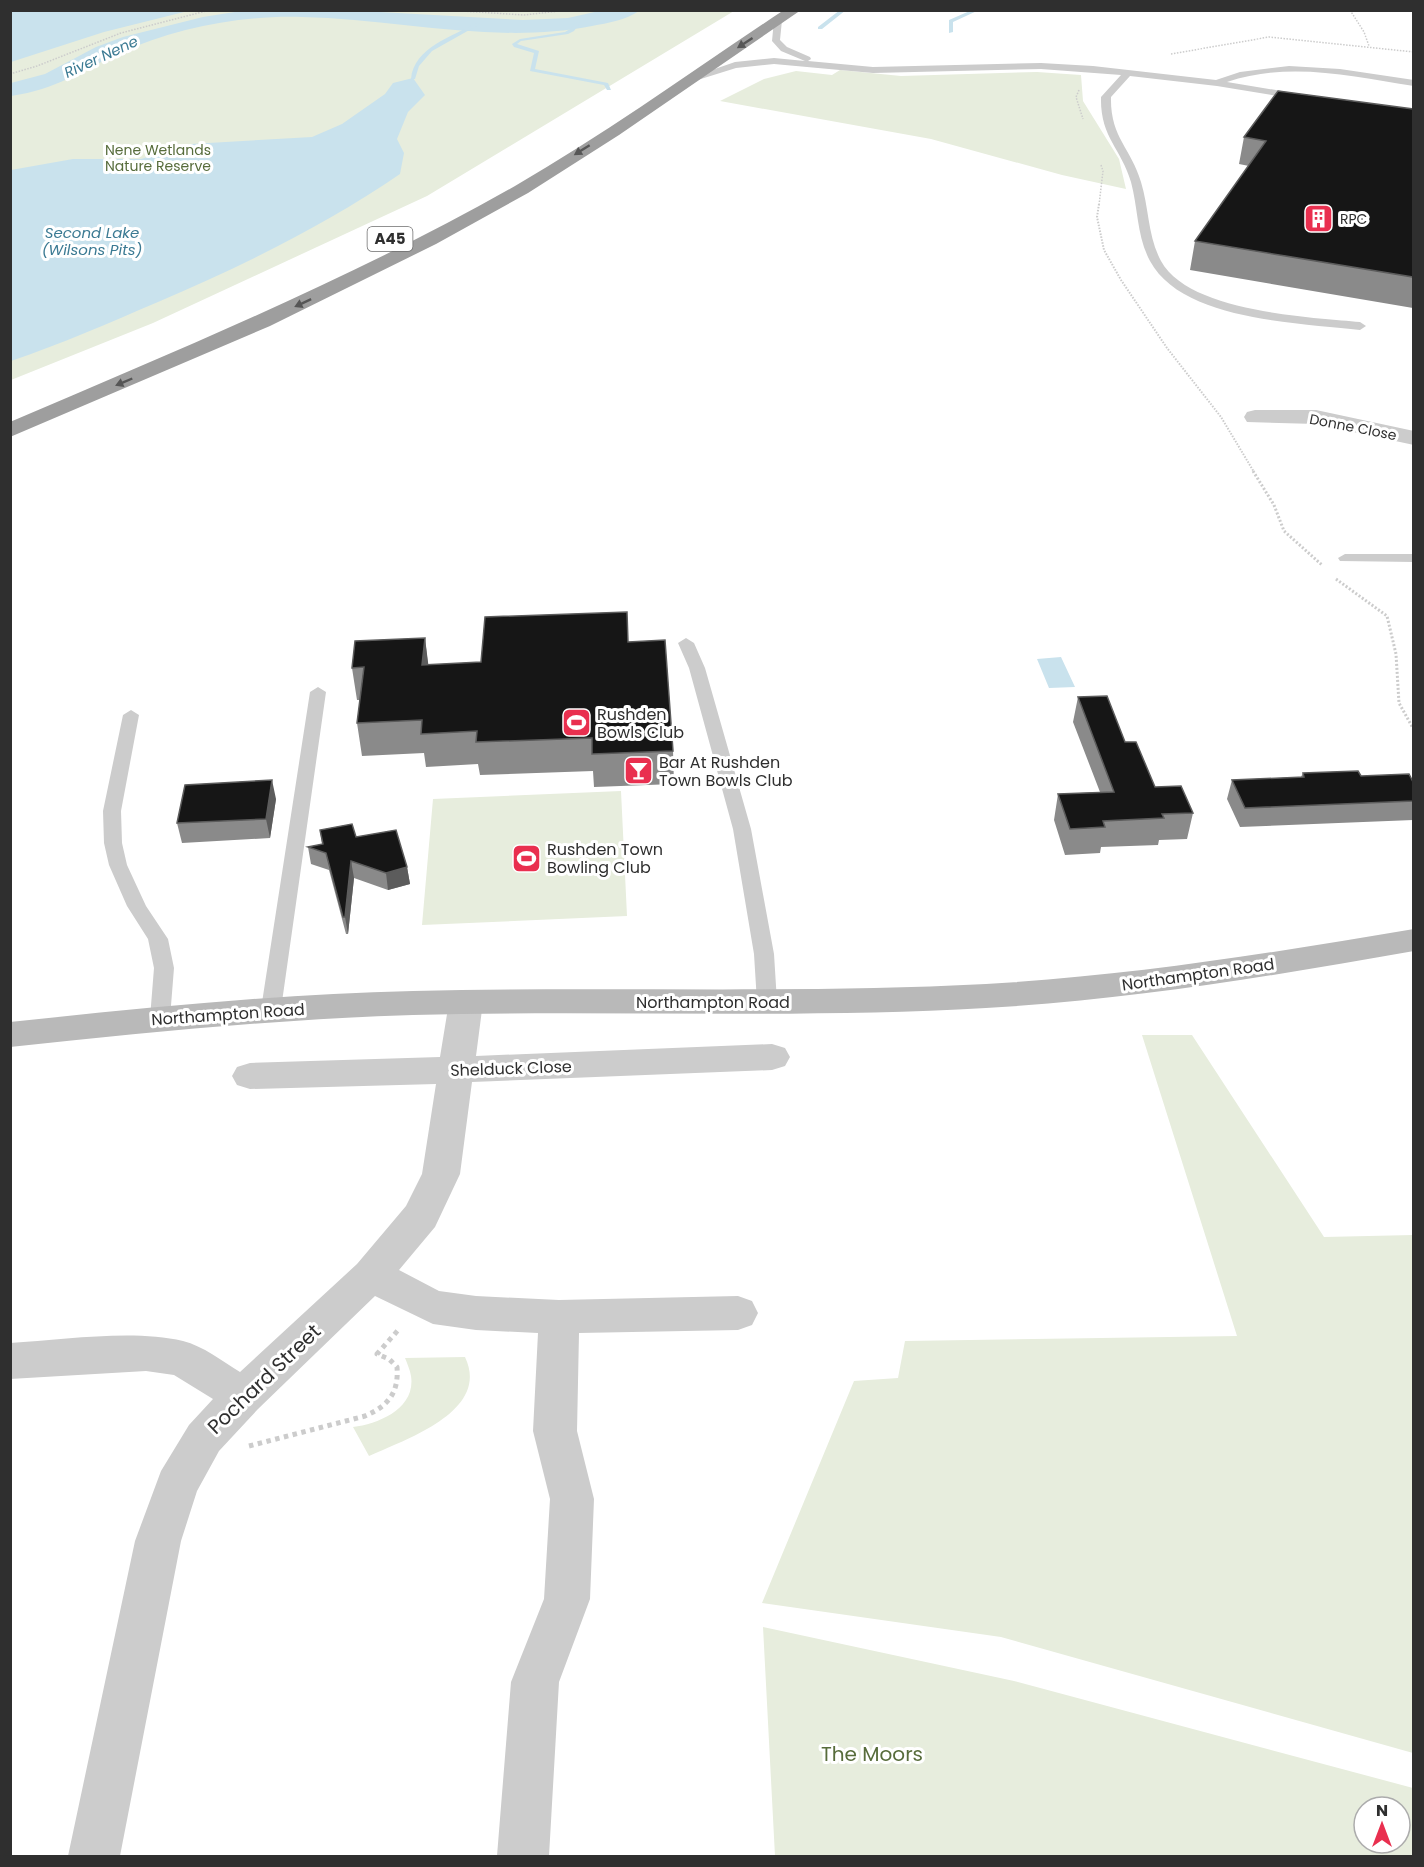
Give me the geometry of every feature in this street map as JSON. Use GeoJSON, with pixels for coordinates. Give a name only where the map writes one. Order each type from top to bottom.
{"type":"FeatureCollection","features":[{"type":"Feature","properties":{"kind":"highway","name":"A45"},"geometry":{"type":"LineString","coordinates":[[10,430],[263,322],[429,240],[522,189],[794,10]]}},
{"type":"Feature","properties":{"kind":"highway"},"geometry":{"type":"LineString","coordinates":[[656,81],[745,22]]}},
{"type":"Feature","properties":{"kind":"main road","name":"Northampton Road"},"geometry":{"type":"LineString","coordinates":[[10,1035],[160,1018],[271,1009],[466,1002],[875,1001],[1103,987],[1309,958],[1413,940]]}},
{"type":"Feature","properties":{"kind":"street","name":"Donne Close"},"geometry":{"type":"LineString","coordinates":[[1256,417],[1316,417],[1413,438]]}},
{"type":"Feature","properties":{"kind":"street","name":"Pochard Street"},"geometry":{"type":"LineString","coordinates":[[94,1857],[158,1541],[177,1485],[204,1438],[243,1396],[371,1275],[421,1216],[441,1174],[466,1002]]}},
{"type":"Feature","properties":{"kind":"street","name":"Shelduck Close"},"geometry":{"type":"LineString","coordinates":[[250,1076],[772,1057]]}},
{"type":"Feature","properties":{"kind":"street"},"geometry":{"type":"LineString","coordinates":[[371,1275],[433,1307],[476,1313],[559,1317],[738,1313]]}},
{"type":"Feature","properties":{"kind":"street"},"geometry":{"type":"LineString","coordinates":[[523,1857],[535,1682],[567,1599],[572,1499],[555,1431],[559,1317]]}},
{"type":"Feature","properties":{"kind":"street"},"geometry":{"type":"LineString","coordinates":[[10,1361],[146,1353],[183,1359],[243,1396]]}},
{"type":"Feature","properties":{"kind":"lane"},"geometry":{"type":"LineString","coordinates":[[778,20],[776,41],[784,49],[824,64]]}},
{"type":"Feature","properties":{"kind":"lane"},"geometry":{"type":"LineString","coordinates":[[688,80],[735,65],[755,62],[824,64],[873,70],[1031,66],[1128,73],[1217,83],[1312,98]]}},
{"type":"Feature","properties":{"kind":"lane"},"geometry":{"type":"LineString","coordinates":[[1217,83],[1234,76],[1283,68],[1413,83]]}},
{"type":"Feature","properties":{"kind":"lane"},"geometry":{"type":"LineString","coordinates":[[1128,73],[1106,97],[1107,121],[1134,174],[1150,245],[1160,269],[1183,289],[1217,304],[1262,313],[1360,326]]}},
{"type":"Feature","properties":{"kind":"lane"},"geometry":{"type":"LineString","coordinates":[[1345,558],[1413,558]]}},
{"type":"Feature","properties":{"kind":"lane"},"geometry":{"type":"LineString","coordinates":[[686,643],[697,668],[742,829],[764,954],[767,1002]]}},
{"type":"Feature","properties":{"kind":"lane"},"geometry":{"type":"LineString","coordinates":[[271,1009],[318,692]]}},
{"type":"Feature","properties":{"kind":"lane"},"geometry":{"type":"LineString","coordinates":[[131,715],[112,811],[113,843],[118,865],[137,906],[158,939],[164,968],[160,1018]]}},
{"type":"Feature","properties":{"kind":"path"},"geometry":{"type":"LineString","coordinates":[[10,74],[37,66],[121,33],[210,10]]}},
{"type":"Feature","properties":{"kind":"path"},"geometry":{"type":"LineString","coordinates":[[446,10],[500,14],[551,14],[568,10]]}},
{"type":"Feature","properties":{"kind":"path"},"geometry":{"type":"LineString","coordinates":[[1350,10],[1364,32],[1369,46]]}},
{"type":"Feature","properties":{"kind":"path"},"geometry":{"type":"LineString","coordinates":[[190,1462],[365,1416],[381,1409],[395,1393],[397,1367],[389,1359],[377,1354],[424,1302]]}},
{"type":"Feature","properties":{"kind":"green space","name":"Nene Wetlands Nature Reserve"},"geometry":{"type":"Polygon","coordinates":[[[11,11],[734,11],[427,196],[153,323],[11,380],[11,11]]]}},
{"type":"Feature","properties":{"kind":"green space"},"geometry":{"type":"Polygon","coordinates":[[[840,70],[901,76],[1037,72],[1081,75],[1083,101],[1119,159],[1126,189],[1062,175],[931,139],[720,101],[764,79],[796,71],[832,75],[840,70]]]}},
{"type":"Feature","properties":{"kind":"green space","name":"Rushden Town Bowling Club"},"geometry":{"type":"Polygon","coordinates":[[[621,791],[627,916],[422,925],[433,799],[621,791]]]}},
{"type":"Feature","properties":{"kind":"green space"},"geometry":{"type":"Polygon","coordinates":[[[1142,1035],[1192,1035],[1324,1237],[1413,1235],[1413,1753],[1001,1637],[762,1603],[854,1381],[898,1378],[905,1341],[1237,1336],[1142,1035]]]}},
{"type":"Feature","properties":{"kind":"green space"},"geometry":{"type":"Polygon","coordinates":[[[465,1357],[470,1376],[466,1393],[456,1408],[422,1431],[369,1456],[353,1427],[384,1418],[402,1405],[411,1387],[411,1374],[405,1358],[465,1357]]]}},
{"type":"Feature","properties":{"kind":"green space","name":"The Moors"},"geometry":{"type":"Polygon","coordinates":[[[763,1627],[1014,1681],[1413,1788],[1413,1856],[775,1856],[763,1627]]]}},
{"type":"Feature","properties":{"kind":"water"},"geometry":{"type":"Polygon","coordinates":[[[10,11],[188,11],[104,32],[11,62],[10,11]]]}},
{"type":"Feature","properties":{"kind":"water","name":"River Nene"},"geometry":{"type":"Polygon","coordinates":[[[241,11],[362,11],[523,20],[568,18],[599,11],[639,11],[623,19],[592,26],[520,33],[302,17],[232,21],[185,30],[141,44],[55,84],[11,96],[11,83],[45,74],[96,47],[123,37],[203,17],[241,11]]]}},
{"type":"Feature","properties":{"kind":"water","name":"Second Lake (Wilsons Pits)"},"geometry":{"type":"Polygon","coordinates":[[[413,78],[425,95],[408,112],[397,139],[404,153],[400,174],[342,211],[251,259],[103,325],[11,361],[11,170],[73,159],[141,159],[191,144],[312,137],[342,124],[385,94],[393,83],[413,78]]]}},
{"type":"Feature","properties":{"kind":"water"},"geometry":{"type":"Polygon","coordinates":[[[1061,657],[1075,687],[1049,688],[1037,659],[1061,657]]]}},
{"type":"Feature","properties":{"kind":"building","name":"RPC"},"geometry":{"type":"Polygon","coordinates":[[[1278,91],[1413,109],[1413,277],[1195,241],[1266,141],[1244,137],[1278,91]]]}},
{"type":"Feature","properties":{"kind":"building"},"geometry":{"type":"Polygon","coordinates":[[[627,612],[628,642],[665,640],[673,751],[592,754],[592,738],[476,742],[477,731],[421,734],[422,720],[357,723],[364,667],[352,668],[355,641],[425,638],[422,665],[481,662],[485,617],[627,612]]]}},
{"type":"Feature","properties":{"kind":"building"},"geometry":{"type":"Polygon","coordinates":[[[1107,696],[1125,742],[1136,742],[1155,787],[1181,786],[1193,813],[1162,814],[1164,818],[1103,821],[1105,827],[1070,829],[1058,794],[1114,792],[1078,697],[1107,696]]]}},
{"type":"Feature","properties":{"kind":"building"},"geometry":{"type":"Polygon","coordinates":[[[1358,771],[1361,776],[1409,774],[1413,782],[1413,801],[1245,808],[1232,780],[1304,777],[1303,773],[1358,771]]]}},
{"type":"Feature","properties":{"kind":"building"},"geometry":{"type":"Polygon","coordinates":[[[272,780],[266,819],[177,823],[185,785],[272,780]]]}},
{"type":"Feature","properties":{"kind":"building"},"geometry":{"type":"Polygon","coordinates":[[[352,824],[356,837],[396,830],[407,867],[386,873],[351,861],[345,917],[343,917],[326,853],[308,847],[323,844],[320,830],[352,824]]]}},
{"type":"Feature","properties":{"kind":"waterway"},"geometry":{"type":"LineString","coordinates":[[820,28],[844,10]]}},
{"type":"Feature","properties":{"kind":"waterway"},"geometry":{"type":"LineString","coordinates":[[951,32],[951,21],[977,10]]}},
{"type":"Feature","properties":{"kind":"waterway"},"geometry":{"type":"LineString","coordinates":[[578,23],[566,33],[520,40],[514,44],[537,52],[532,70],[606,84],[609,89]]}},
{"type":"Feature","properties":{"kind":"waterway"},"geometry":{"type":"LineString","coordinates":[[413,78],[417,66],[430,50],[478,24]]}},
{"type":"Feature","properties":{"kind":"place","name":"RPC"},"geometry":{"type":"Point","coordinates":[1319,219]}},
{"type":"Feature","properties":{"kind":"place","name":"Rushden Bowls Club"},"geometry":{"type":"Point","coordinates":[576,723]}},
{"type":"Feature","properties":{"kind":"place","name":"Bar At Rushden Town Bowls Club"},"geometry":{"type":"Point","coordinates":[638,771]}},
{"type":"Feature","properties":{"kind":"place","name":"Rushden Town Bowling Club"},"geometry":{"type":"Point","coordinates":[526,858]}}]}
